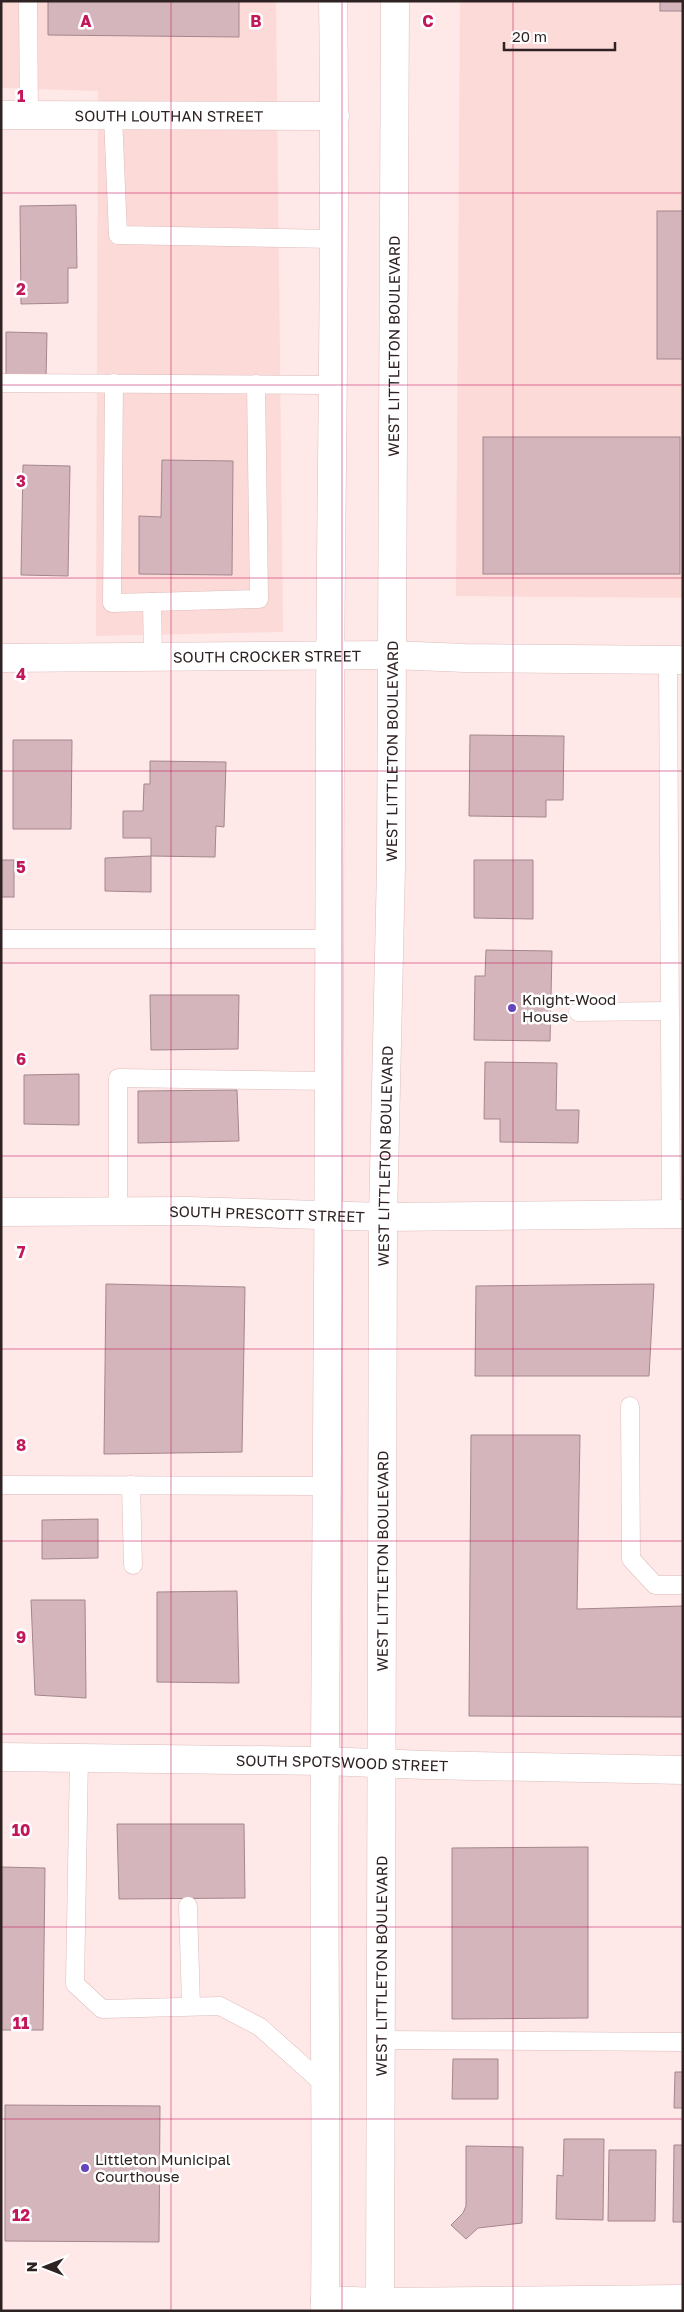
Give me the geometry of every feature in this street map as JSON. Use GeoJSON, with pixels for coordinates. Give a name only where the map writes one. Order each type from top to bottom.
{"type":"FeatureCollection","features":[{"type":"Feature","properties":{"kind":"main road"},"geometry":{"type":"LineString","coordinates":[[332,1],[335,116],[330,655],[330,1215],[325,1761],[327,2087],[325,2306],[681,2303]]}},
{"type":"Feature","properties":{"kind":"main road","name":"WEST LITTLETON BOULEVARD"},"geometry":{"type":"LineString","coordinates":[[380,2306],[383,1217],[390,878],[395,1]]}},
{"type":"Feature","properties":{"kind":"main road","name":"SOUTH LOUTHAN STREET"},"geometry":{"type":"LineString","coordinates":[[1,115],[335,116]]}},
{"type":"Feature","properties":{"kind":"main road","name":"SOUTH CROCKER STREET"},"geometry":{"type":"LineString","coordinates":[[1,658],[392,655],[465,658],[676,660]]}},
{"type":"Feature","properties":{"kind":"main road","name":"SOUTH PRESCOTT STREET"},"geometry":{"type":"LineString","coordinates":[[1,1212],[188,1211],[383,1217],[677,1214]]}},
{"type":"Feature","properties":{"kind":"main road","name":"SOUTH SPOTSWOOD STREET"},"geometry":{"type":"LineString","coordinates":[[1,1757],[325,1761],[381,1764],[683,1770]]}},
{"type":"Feature","properties":{"kind":"lane"},"geometry":{"type":"LineString","coordinates":[[28,1],[29,115]]}},
{"type":"Feature","properties":{"kind":"lane"},"geometry":{"type":"LineString","coordinates":[[113,116],[118,235],[333,239]]}},
{"type":"Feature","properties":{"kind":"lane"},"geometry":{"type":"LineString","coordinates":[[1,383],[332,385]]}},
{"type":"Feature","properties":{"kind":"lane"},"geometry":{"type":"LineString","coordinates":[[114,383],[112,603],[259,598],[256,384]]}},
{"type":"Feature","properties":{"kind":"lane"},"geometry":{"type":"LineString","coordinates":[[152,602],[153,657]]}},
{"type":"Feature","properties":{"kind":"lane"},"geometry":{"type":"LineString","coordinates":[[676,660],[670,1011],[677,1163],[677,1214]]}},
{"type":"Feature","properties":{"kind":"lane"},"geometry":{"type":"LineString","coordinates":[[1,939],[330,939]]}},
{"type":"Feature","properties":{"kind":"lane"},"geometry":{"type":"LineString","coordinates":[[578,1012],[670,1011]]}},
{"type":"Feature","properties":{"kind":"lane"},"geometry":{"type":"LineString","coordinates":[[118,1211],[118,1078],[330,1081]]}},
{"type":"Feature","properties":{"kind":"lane"},"geometry":{"type":"LineString","coordinates":[[630,1406],[631,1559],[655,1585],[683,1585]]}},
{"type":"Feature","properties":{"kind":"lane"},"geometry":{"type":"LineString","coordinates":[[1,1485],[328,1486]]}},
{"type":"Feature","properties":{"kind":"lane"},"geometry":{"type":"LineString","coordinates":[[132,1485],[133,1565]]}},
{"type":"Feature","properties":{"kind":"lane"},"geometry":{"type":"LineString","coordinates":[[78,1758],[75,1984],[102,2010],[220,2006],[260,2027],[327,2087]]}},
{"type":"Feature","properties":{"kind":"lane"},"geometry":{"type":"LineString","coordinates":[[188,1906],[191,2006]]}},
{"type":"Feature","properties":{"kind":"lane"},"geometry":{"type":"LineString","coordinates":[[380,2040],[683,2042]]}},
{"type":"Feature","properties":{"kind":"shaded area"},"geometry":{"type":"Polygon","coordinates":[[[1,1],[276,1],[283,632],[96,636],[98,91],[1,88],[1,1]]]}},
{"type":"Feature","properties":{"kind":"shaded area"},"geometry":{"type":"Polygon","coordinates":[[[460,1],[683,1],[683,598],[456,596],[460,1]]]}},
{"type":"Feature","properties":{"kind":"building"},"geometry":{"type":"Polygon","coordinates":[[[48,1],[239,1],[239,37],[48,35],[48,1]]]}},
{"type":"Feature","properties":{"kind":"building"},"geometry":{"type":"Polygon","coordinates":[[[660,1],[683,1],[683,11],[660,11],[660,1]]]}},
{"type":"Feature","properties":{"kind":"building"},"geometry":{"type":"Polygon","coordinates":[[[76,205],[77,268],[68,268],[68,303],[21,304],[20,206],[76,205]]]}},
{"type":"Feature","properties":{"kind":"building"},"geometry":{"type":"Polygon","coordinates":[[[657,211],[683,211],[683,359],[657,359],[657,211]]]}},
{"type":"Feature","properties":{"kind":"building"},"geometry":{"type":"Polygon","coordinates":[[[6,332],[47,333],[46,379],[6,379],[6,332]]]}},
{"type":"Feature","properties":{"kind":"building"},"geometry":{"type":"Polygon","coordinates":[[[483,437],[680,437],[680,574],[483,574],[483,437]]]}},
{"type":"Feature","properties":{"kind":"building"},"geometry":{"type":"Polygon","coordinates":[[[162,460],[233,461],[232,575],[139,574],[139,516],[161,517],[162,460]]]}},
{"type":"Feature","properties":{"kind":"building"},"geometry":{"type":"Polygon","coordinates":[[[23,465],[70,466],[68,576],[21,575],[23,465]]]}},
{"type":"Feature","properties":{"kind":"building"},"geometry":{"type":"Polygon","coordinates":[[[470,735],[564,736],[563,800],[546,800],[546,817],[469,816],[470,735]]]}},
{"type":"Feature","properties":{"kind":"building"},"geometry":{"type":"Polygon","coordinates":[[[13,740],[72,740],[71,829],[13,829],[13,740]]]}},
{"type":"Feature","properties":{"kind":"building"},"geometry":{"type":"Polygon","coordinates":[[[150,761],[226,762],[224,827],[216,826],[215,857],[151,856],[151,838],[123,838],[123,811],[143,811],[144,784],[150,784],[150,761]]]}},
{"type":"Feature","properties":{"kind":"building"},"geometry":{"type":"Polygon","coordinates":[[[151,856],[151,892],[105,891],[105,858],[151,856]]]}},
{"type":"Feature","properties":{"kind":"building"},"geometry":{"type":"Polygon","coordinates":[[[1,860],[14,860],[14,897],[1,897],[1,860]]]}},
{"type":"Feature","properties":{"kind":"building"},"geometry":{"type":"Polygon","coordinates":[[[474,860],[533,860],[533,919],[474,918],[474,860]]]}},
{"type":"Feature","properties":{"kind":"building","name":"Knight-Wood House"},"geometry":{"type":"Polygon","coordinates":[[[486,950],[552,951],[550,1041],[474,1040],[475,976],[485,976],[486,950]]]}},
{"type":"Feature","properties":{"kind":"building"},"geometry":{"type":"Polygon","coordinates":[[[150,995],[239,995],[238,1049],[151,1050],[150,995]]]}},
{"type":"Feature","properties":{"kind":"building"},"geometry":{"type":"Polygon","coordinates":[[[485,1062],[557,1063],[556,1110],[579,1110],[578,1143],[500,1142],[500,1119],[484,1119],[485,1062]]]}},
{"type":"Feature","properties":{"kind":"building"},"geometry":{"type":"Polygon","coordinates":[[[79,1074],[79,1125],[24,1124],[24,1075],[79,1074]]]}},
{"type":"Feature","properties":{"kind":"building"},"geometry":{"type":"Polygon","coordinates":[[[237,1090],[239,1141],[138,1143],[138,1091],[237,1090]]]}},
{"type":"Feature","properties":{"kind":"building"},"geometry":{"type":"Polygon","coordinates":[[[106,1284],[245,1287],[242,1452],[104,1454],[106,1284]]]}},
{"type":"Feature","properties":{"kind":"building"},"geometry":{"type":"Polygon","coordinates":[[[654,1284],[649,1376],[475,1376],[476,1286],[654,1284]]]}},
{"type":"Feature","properties":{"kind":"building"},"geometry":{"type":"Polygon","coordinates":[[[471,1435],[580,1435],[577,1609],[683,1606],[683,1717],[469,1716],[471,1435]]]}},
{"type":"Feature","properties":{"kind":"building"},"geometry":{"type":"Polygon","coordinates":[[[98,1519],[98,1558],[42,1559],[42,1520],[98,1519]]]}},
{"type":"Feature","properties":{"kind":"building"},"geometry":{"type":"Polygon","coordinates":[[[237,1591],[239,1683],[157,1682],[157,1592],[237,1591]]]}},
{"type":"Feature","properties":{"kind":"building"},"geometry":{"type":"Polygon","coordinates":[[[31,1600],[85,1600],[86,1698],[35,1695],[31,1600]]]}},
{"type":"Feature","properties":{"kind":"building"},"geometry":{"type":"Polygon","coordinates":[[[117,1824],[244,1824],[245,1898],[119,1899],[117,1824]]]}},
{"type":"Feature","properties":{"kind":"building"},"geometry":{"type":"Polygon","coordinates":[[[588,1847],[588,2018],[452,2019],[452,1848],[588,1847]]]}},
{"type":"Feature","properties":{"kind":"building"},"geometry":{"type":"Polygon","coordinates":[[[1,1867],[45,1868],[43,2030],[1,2030],[1,1867]]]}},
{"type":"Feature","properties":{"kind":"building"},"geometry":{"type":"Polygon","coordinates":[[[453,2059],[498,2059],[498,2099],[452,2099],[453,2059]]]}},
{"type":"Feature","properties":{"kind":"building"},"geometry":{"type":"Polygon","coordinates":[[[675,2072],[683,2072],[683,2108],[674,2108],[675,2072]]]}},
{"type":"Feature","properties":{"kind":"building"},"geometry":{"type":"Polygon","coordinates":[[[5,2105],[160,2106],[159,2242],[5,2241],[5,2105]]]}},
{"type":"Feature","properties":{"kind":"building"},"geometry":{"type":"Polygon","coordinates":[[[564,2139],[604,2139],[603,2220],[556,2219],[557,2175],[563,2176],[564,2139]]]}},
{"type":"Feature","properties":{"kind":"building"},"geometry":{"type":"Polygon","coordinates":[[[674,2145],[683,2145],[683,2222],[673,2222],[674,2145]]]}},
{"type":"Feature","properties":{"kind":"building"},"geometry":{"type":"Polygon","coordinates":[[[466,2146],[523,2147],[522,2223],[478,2228],[466,2239],[451,2225],[463,2213],[466,2206],[466,2146]]]}},
{"type":"Feature","properties":{"kind":"building"},"geometry":{"type":"Polygon","coordinates":[[[609,2150],[656,2150],[655,2221],[608,2221],[609,2150]]]}},
{"type":"Feature","properties":{"kind":"place","name":"Knight-Wood House"},"geometry":{"type":"Point","coordinates":[512,1008]}},
{"type":"Feature","properties":{"kind":"place","name":"Littleton Municipal Courthouse"},"geometry":{"type":"Point","coordinates":[85,2168]}}]}
